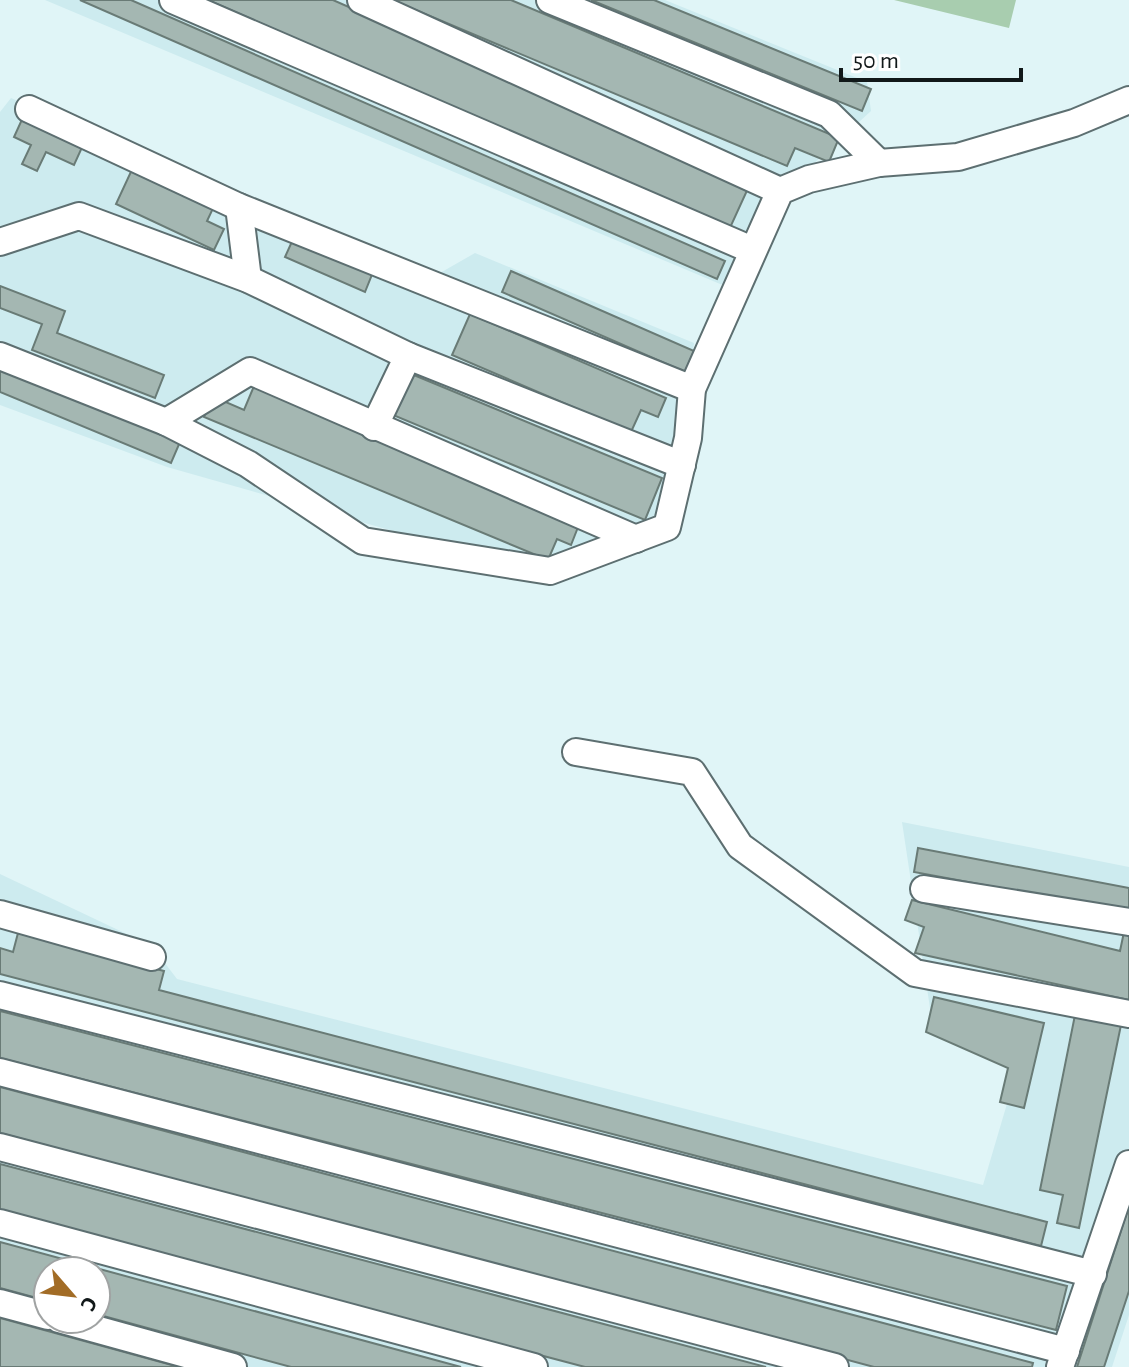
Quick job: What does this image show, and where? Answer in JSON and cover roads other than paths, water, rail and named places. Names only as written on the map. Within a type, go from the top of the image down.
[{"type":"lane","points":[[173,0],[752,250]]},
{"type":"lane","points":[[361,0],[780,191]]},
{"type":"lane","points":[[550,0],[829,114],[879,163]]},
{"type":"lane","points":[[0,356],[166,422],[248,464],[363,541],[550,571],[667,527],[682,465],[692,389],[780,191],[809,179],[879,163],[958,157],[1074,123],[1129,100]]},
{"type":"lane","points":[[29,109],[239,207],[692,389]]},
{"type":"lane","points":[[239,207],[248,279]]},
{"type":"lane","points":[[0,242],[79,216],[248,279],[408,356],[682,465]]},
{"type":"lane","points":[[374,427],[408,356]]},
{"type":"lane","points":[[166,422],[250,371],[636,539]]},
{"type":"lane","points":[[576,752],[692,772],[740,846],[915,973],[1129,1014]]},
{"type":"lane","points":[[924,889],[1129,922]]},
{"type":"lane","points":[[0,914],[152,957]]},
{"type":"lane","points":[[0,995],[1093,1274]]},
{"type":"lane","points":[[0,1072],[1063,1359],[1129,1164]]},
{"type":"lane","points":[[0,1147],[835,1367]]},
{"type":"lane","points":[[0,1223],[534,1367]]},
{"type":"lane","points":[[0,1303],[32,1312]]},
{"type":"lane","points":[[112,1334],[233,1367]]}]
